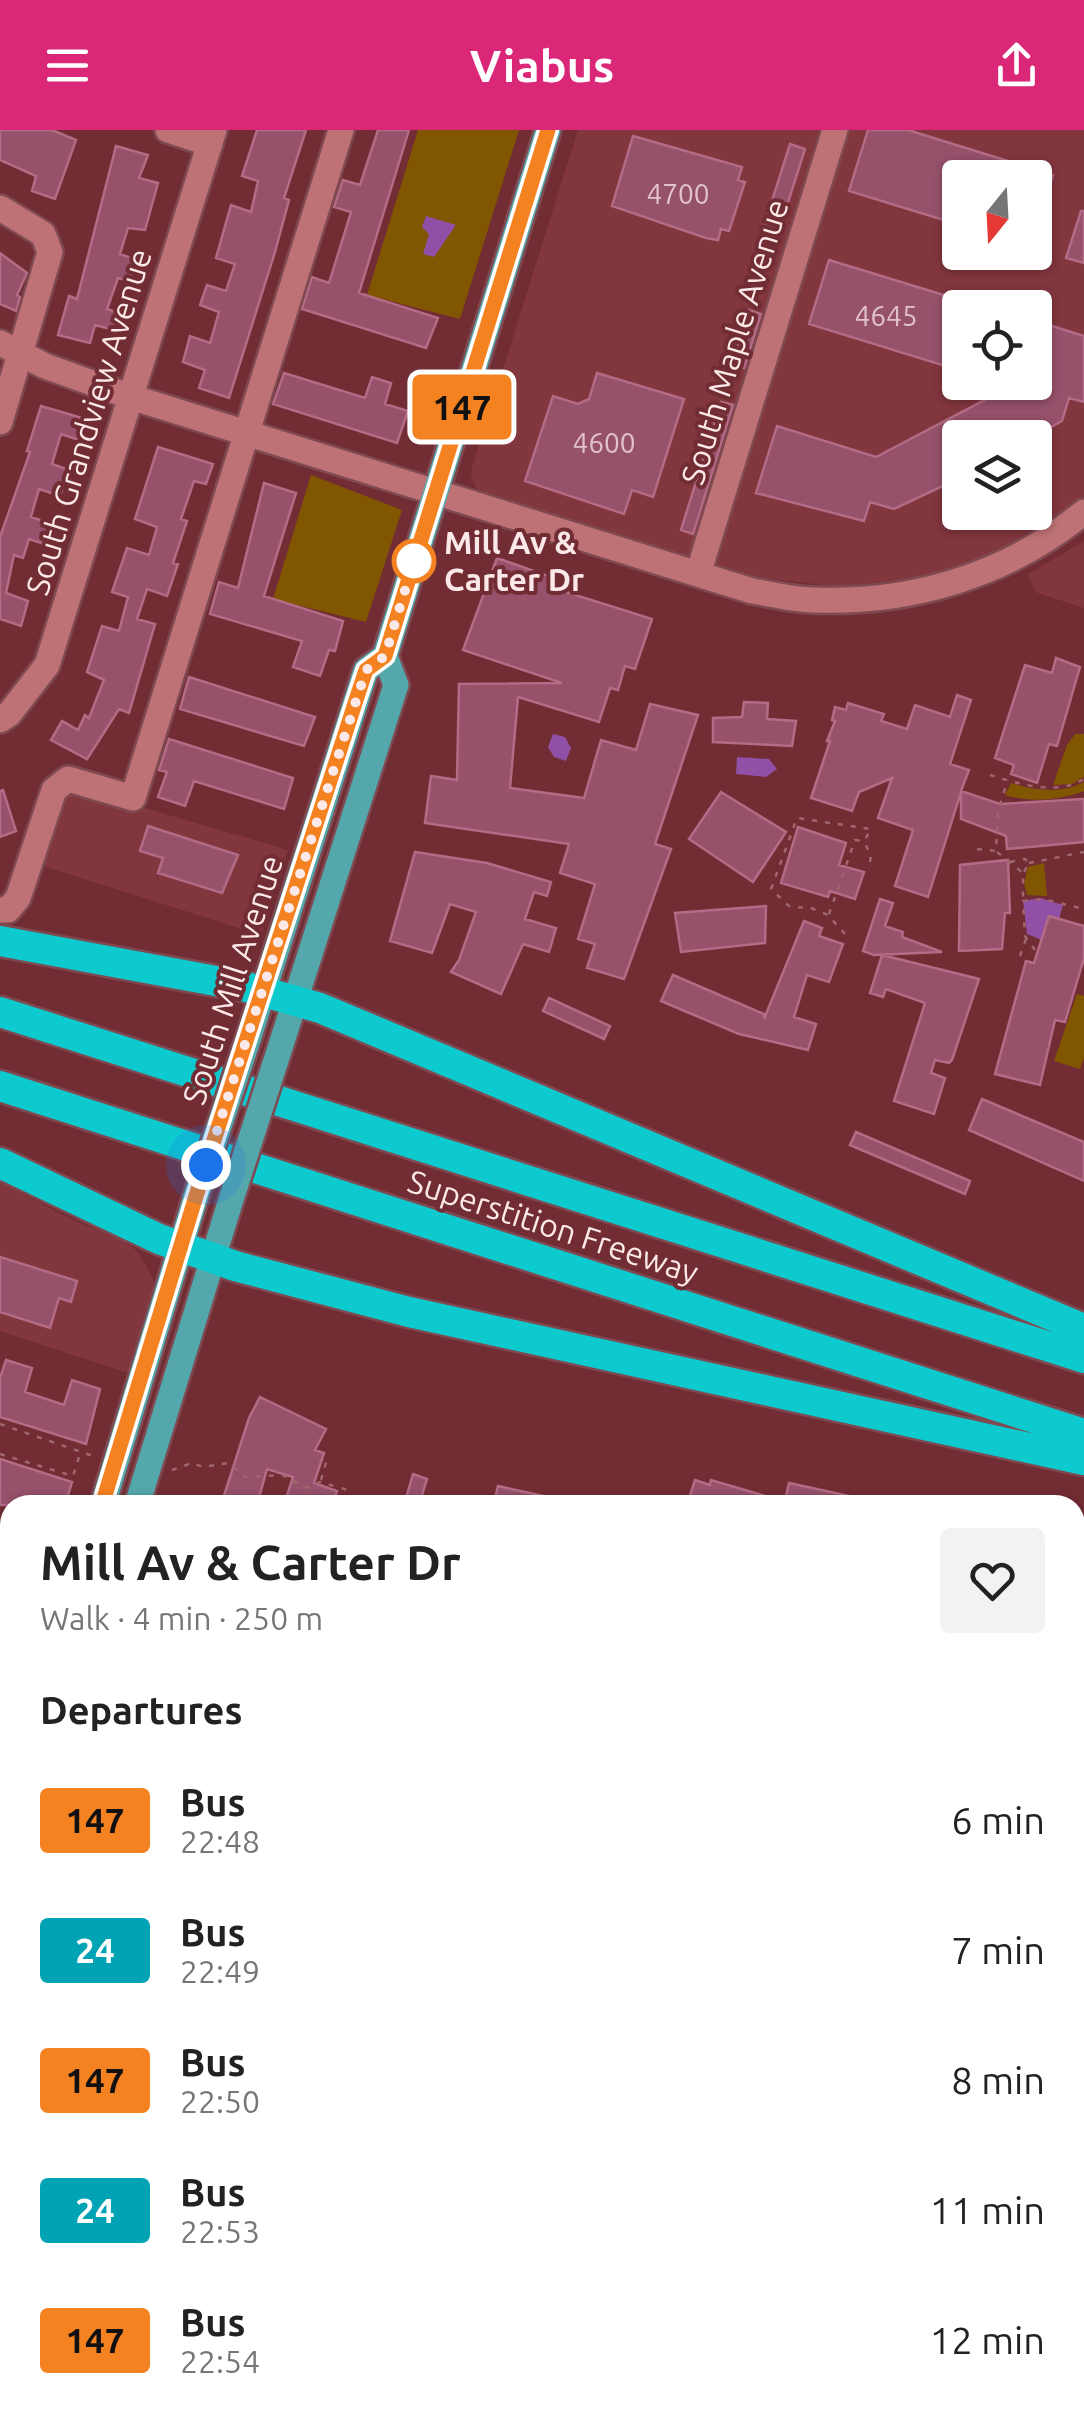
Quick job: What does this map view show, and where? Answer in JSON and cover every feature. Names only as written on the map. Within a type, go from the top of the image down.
[{"type":"highway","points":[[0,941],[295,1000],[538,1097],[1084,1329]]},
{"type":"highway","name":"Superstition Freeway","points":[[0,1012],[1084,1358]]},
{"type":"highway","name":"Superstition Freeway","points":[[0,1086],[1084,1434]]},
{"type":"highway","points":[[0,1162],[180,1247],[409,1312],[1084,1460]]},
{"type":"main road","name":"South Mill Avenue","points":[[105,1495],[196,1196],[366,670],[385,656],[548,130]]},
{"type":"main road","name":"South Mill Avenue","points":[[140,1495],[396,685],[385,656]]},
{"type":"street","points":[[168,130],[212,137]]},
{"type":"street","points":[[0,910],[8,910],[18,898],[54,790],[68,780],[133,798],[341,130]]},
{"type":"street","name":"South Maple Avenue","points":[[698,574],[835,130]]},
{"type":"street","name":"South Grandview Avenue","points":[[0,720],[47,666],[212,137]]},
{"type":"street","points":[[0,208],[43,234],[50,252],[11,348],[0,422]]},
{"type":"street","points":[[11,348],[45,366],[245,434],[752,591],[809,600],[858,600],[947,586],[1006,562],[1059,533],[1084,512]]},
{"type":"path","points":[[990,776],[1032,788],[1074,785],[1084,779]]},
{"type":"path","points":[[996,851],[998,811],[1007,780]]},
{"type":"path","points":[[845,934],[828,915],[811,908],[790,907],[770,889],[796,818],[871,828],[864,841]]},
{"type":"path","points":[[828,915],[854,840],[864,841]]},
{"type":"path","points":[[864,841],[871,856],[869,867]]},
{"type":"path","points":[[977,850],[996,851],[1023,873]]},
{"type":"path","points":[[1020,956],[1026,938],[1023,873],[1030,864],[1084,852]]},
{"type":"path","points":[[1010,862],[1025,859],[1030,864]]},
{"type":"path","points":[[1024,900],[1042,899],[1084,910]]},
{"type":"path","points":[[1026,938],[1035,950]]},
{"type":"path","points":[[0,1424],[98,1457]]},
{"type":"path","points":[[0,1454],[74,1476],[81,1452]]},
{"type":"path","points":[[320,1482],[328,1456]]},
{"type":"path","points":[[172,1470],[192,1462],[202,1467],[229,1463],[246,1477],[282,1475],[307,1488],[320,1482],[348,1490]]},
{"type":"shaded area","points":[[418,130],[519,130],[460,319],[367,295]]},
{"type":"shaded area","points":[[578,130],[1084,130],[1084,496],[1052,521],[1052,420],[942,420],[942,530],[1038,530],[995,555],[922,577],[841,587],[755,577],[478,490],[471,471]]},
{"type":"shaded area","points":[[426,216],[456,225],[434,257],[423,254],[429,234],[422,227]]},
{"type":"shaded area","points":[[311,475],[402,510],[366,622],[273,599]]},
{"type":"shaded area","points":[[1084,541],[1084,608],[1035,592],[1028,574]]},
{"type":"shaded area","points":[[553,734],[565,737],[571,748],[566,761],[554,757],[548,747]]},
{"type":"shaded area","points":[[1075,734],[1084,734],[1084,777],[1072,784],[1053,785],[1067,745]]},
{"type":"shaded area","points":[[737,757],[769,759],[777,769],[766,777],[736,774]]},
{"type":"shaded area","points":[[1084,782],[1084,791],[1055,798],[1034,800],[1005,795],[1011,783],[1048,790]]},
{"type":"shaded area","points":[[73,787],[288,850],[261,935],[40,865],[60,793]]},
{"type":"shaded area","points":[[1044,863],[1047,896],[1027,895],[1024,883],[1028,867]]},
{"type":"shaded area","points":[[1040,898],[1063,905],[1059,919],[1042,940],[1027,934],[1023,901]]},
{"type":"shaded area","points":[[1077,994],[1084,996],[1084,1058],[1080,1069],[1054,1061]]},
{"type":"shaded area","points":[[0,1182],[77,1222],[112,1234],[135,1249],[143,1260],[153,1279],[153,1299],[131,1374],[0,1331]]},
{"type":"building","points":[[0,130],[52,130],[76,140],[55,199],[32,191],[36,176],[0,160]]},
{"type":"building","points":[[257,130],[306,130],[284,198],[289,200],[275,252],[229,398],[199,388],[205,370],[183,362],[190,336],[210,343],[219,312],[200,305],[207,285],[226,291],[235,264],[216,258],[231,205],[251,212],[258,181],[242,176]]},
{"type":"building","points":[[378,130],[409,130],[359,293],[438,318],[426,348],[302,309],[312,277],[329,283],[351,212],[334,207],[343,180],[360,185]]},
{"type":"building","points":[[868,130],[908,130],[1005,160],[942,160],[942,219],[849,191]]},
{"type":"building","points":[[633,136],[742,167],[738,180],[745,182],[729,231],[721,229],[718,240],[706,238],[612,206]]},
{"type":"building","points":[[790,144],[805,149],[779,231],[764,226]]},
{"type":"building","points":[[116,146],[148,155],[139,178],[158,183],[145,230],[128,228],[120,254],[137,260],[129,281],[118,278],[107,309],[119,313],[114,330],[95,325],[90,343],[58,335],[69,296],[77,299]]},
{"type":"building","points":[[1084,211],[1084,263],[1066,258]]},
{"type":"building","points":[[0,253],[27,273],[17,295],[20,297],[16,311],[0,304]]},
{"type":"building","points":[[829,260],[942,295],[942,365],[809,324]]},
{"type":"building","points":[[749,310],[761,314],[744,368],[732,365]]},
{"type":"building","points":[[1052,326],[1084,336],[1084,402],[1069,398],[1062,421],[1052,426],[1052,420],[947,420],[985,400],[1052,400]]},
{"type":"building","points":[[284,373],[365,398],[372,377],[391,383],[385,404],[408,411],[397,443],[273,404]]},
{"type":"building","points":[[597,373],[684,399],[653,497],[632,490],[624,514],[525,481],[553,396],[578,404],[589,399]]},
{"type":"building","points":[[721,402],[733,405],[693,534],[681,530]]},
{"type":"building","points":[[41,406],[86,419],[79,440],[61,434],[52,464],[69,470],[60,496],[39,489],[31,517],[53,524],[47,545],[29,539],[23,558],[14,555],[6,593],[28,601],[21,626],[0,619],[0,537],[30,452],[27,451]]},
{"type":"building","points":[[942,422],[942,486],[894,509],[870,502],[864,521],[756,493],[777,426],[876,457]]},
{"type":"building","points":[[158,447],[213,464],[206,484],[194,481],[181,519],[187,521],[167,596],[147,589],[137,619],[155,624],[129,713],[119,709],[87,759],[51,740],[62,721],[78,730],[85,715],[89,718],[104,680],[87,672],[102,626],[119,631],[128,597],[112,592],[127,548],[149,555],[157,527],[135,519]]},
{"type":"building","points":[[264,483],[296,493],[264,596],[343,621],[335,651],[329,650],[320,676],[293,667],[302,641],[210,614],[219,582],[238,588]]},
{"type":"building","points":[[497,558],[554,578],[550,587],[652,619],[635,669],[625,666],[618,690],[610,688],[599,722],[518,697],[510,788],[584,798],[601,740],[636,750],[650,704],[698,715],[655,844],[671,849],[624,979],[587,968],[595,944],[578,939],[595,884],[560,873],[569,844],[425,823],[431,776],[457,780],[459,684],[562,683],[463,650]]},
{"type":"building","points":[[1056,658],[1080,667],[1057,746],[1049,744],[1037,783],[1011,774],[1014,765],[995,758],[1025,665],[1052,673]]},
{"type":"building","points":[[189,677],[315,717],[304,746],[180,709]]},
{"type":"building","points":[[957,695],[971,700],[950,764],[969,770],[961,791],[1000,804],[1084,799],[1084,842],[1007,849],[1006,836],[961,819],[961,792],[928,897],[895,886],[913,830],[878,818],[892,778],[859,792],[852,811],[811,798],[830,741],[835,707],[846,710],[848,703],[884,714],[881,721],[907,729],[915,705],[950,717]]},
{"type":"building","points":[[744,702],[768,703],[767,719],[796,721],[792,746],[713,742],[713,718],[742,717]]},
{"type":"building","points":[[169,739],[293,778],[284,809],[194,781],[185,806],[158,797],[167,772],[159,770]]},
{"type":"building","points":[[3,790],[16,831],[0,837],[0,791]]},
{"type":"building","points":[[721,792],[786,832],[753,882],[689,839]]},
{"type":"building","points":[[148,826],[238,855],[222,893],[158,873],[163,858],[140,851]]},
{"type":"building","points":[[798,827],[846,843],[839,865],[864,872],[855,899],[830,891],[828,897],[781,883]]},
{"type":"building","points":[[415,852],[487,863],[551,882],[547,896],[534,892],[525,919],[556,928],[549,952],[523,944],[501,994],[451,972],[476,912],[450,904],[432,953],[390,941]]},
{"type":"building","points":[[1008,860],[1010,913],[1005,913],[1002,949],[959,951],[960,865]]},
{"type":"building","points":[[880,899],[893,903],[885,926],[942,952],[874,955],[863,951]]},
{"type":"building","points":[[766,906],[765,943],[681,952],[675,913]]},
{"type":"building","points":[[1049,916],[1084,926],[1084,958],[1065,1022],[1055,1020],[1040,1085],[995,1074],[1026,961],[1034,963]]},
{"type":"building","points":[[804,921],[822,928],[819,936],[843,944],[829,982],[807,975],[794,1017],[816,1024],[808,1050],[739,1034],[661,1001],[673,975],[764,1014],[764,1019]]},
{"type":"building","points":[[882,955],[979,979],[952,1060],[935,1060],[931,1073],[945,1078],[934,1114],[894,1101],[925,1003],[886,989],[883,997],[870,993]]},
{"type":"building","points":[[549,998],[610,1026],[604,1039],[543,1011]]},
{"type":"building","points":[[982,1099],[1084,1142],[1084,1181],[969,1130]]},
{"type":"building","points":[[856,1132],[970,1181],[965,1194],[850,1145]]},
{"type":"building","points":[[0,1257],[77,1281],[71,1302],[59,1298],[50,1328],[0,1312]]},
{"type":"building","points":[[6,1360],[32,1368],[25,1392],[64,1405],[72,1380],[100,1389],[86,1444],[0,1417],[0,1378]]},
{"type":"building","points":[[260,1397],[326,1429],[315,1450],[324,1453],[314,1483],[337,1491],[336,1495],[287,1495],[293,1477],[267,1469],[260,1495],[224,1495],[249,1418]]},
{"type":"building","points":[[0,1459],[72,1482],[68,1495],[0,1495]]},
{"type":"building","points":[[413,1474],[427,1479],[422,1495],[407,1495]]},
{"type":"building","points":[[695,1480],[710,1485],[711,1480],[762,1495],[690,1495]]},
{"type":"building","points":[[789,1483],[844,1495],[786,1495]]},
{"type":"building","points":[[498,1486],[540,1495],[496,1495]]},
{"type":"bus line","name":"147","points":[[105,1495],[196,1196],[366,670],[385,656],[548,130]]},
{"type":"place","name":"Mill Av & Carter Dr","points":[[414,561]]},
{"type":"route","points":[[206,1165],[366,670],[385,656],[414,561]]}]
